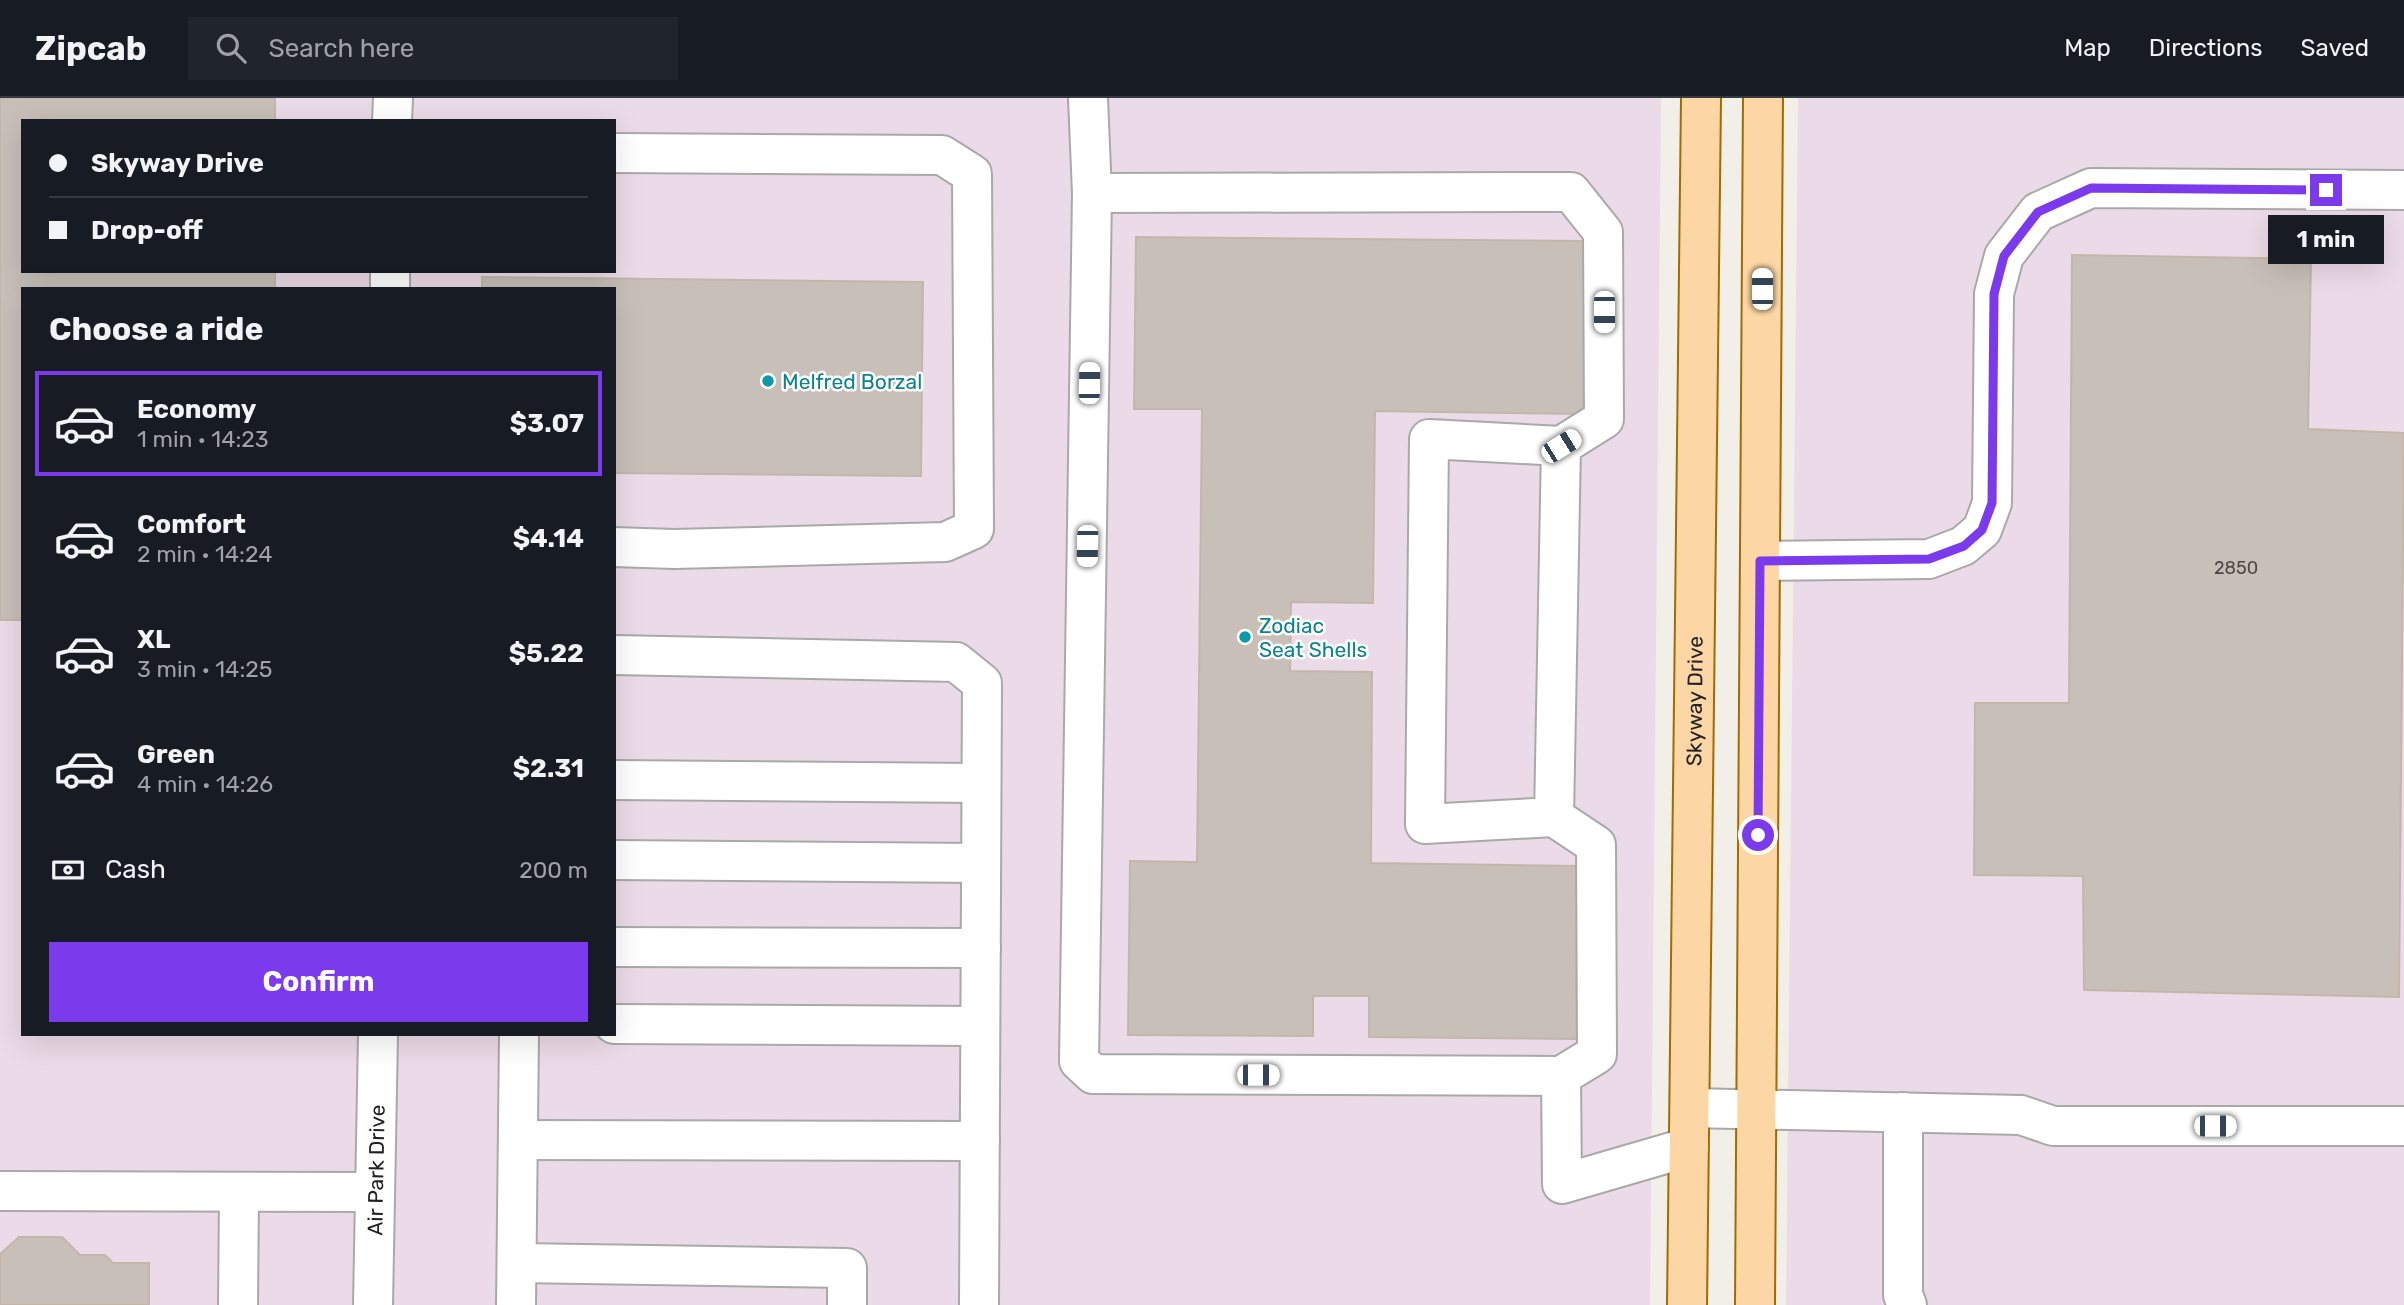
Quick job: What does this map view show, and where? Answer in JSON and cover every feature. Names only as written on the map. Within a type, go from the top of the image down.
[{"type":"main road","name":"Skyway Drive","points":[[1687,1305],[1701,98]]},
{"type":"main road","points":[[1755,1305],[1763,98]]},
{"type":"street","points":[[392,119],[393,98]]},
{"type":"street","points":[[1088,98],[1092,193],[1079,1061],[1093,1074],[1561,1076],[1597,1054],[1596,845],[1554,817],[1425,824],[1429,439],[1561,446],[1604,419],[1603,232],[1571,192],[1092,193]]},
{"type":"street","points":[[616,153],[942,155],[972,174],[974,529],[944,542],[674,549],[616,547]]},
{"type":"street","points":[[1760,561],[1929,559],[1964,546],[1982,530],[1992,503],[1994,294],[2004,256],[2038,212],[2091,188],[2404,190]]},
{"type":"street","points":[[1554,817],[1561,446]]},
{"type":"street","points":[[616,655],[957,662],[982,683],[979,1305]]},
{"type":"street","points":[[616,780],[981,782]]},
{"type":"street","points":[[616,860],[981,863]]},
{"type":"street","points":[[616,947],[981,948]]},
{"type":"street","points":[[616,1024],[980,1026]]},
{"type":"street","name":"Air Park Drive","points":[[373,1305],[378,1036]]},
{"type":"street","points":[[516,1305],[519,1036]]},
{"type":"street","points":[[1561,1076],[1562,1184],[1689,1147]]},
{"type":"street","points":[[1690,1108],[2021,1115],[2053,1126],[2404,1126]]},
{"type":"street","points":[[1903,1112],[1903,1296],[1907,1305]]},
{"type":"street","points":[[518,1140],[980,1141]]},
{"type":"street","points":[[0,1191],[239,1194],[375,1192]]},
{"type":"street","points":[[238,1305],[239,1194]]},
{"type":"street","points":[[517,1263],[847,1268],[847,1305]]},
{"type":"shaded area","points":[[0,98],[1661,98],[1650,1305],[0,1305]]},
{"type":"shaded area","points":[[1798,98],[2404,98],[2404,1305],[1786,1305]]},
{"type":"building","points":[[0,98],[275,98],[275,119],[21,119],[21,273],[275,273],[275,287],[21,287],[21,620],[0,620]]},
{"type":"building","name":"Zodiac Seat Shells","points":[[1136,237],[1585,241],[1583,414],[1375,411],[1373,603],[1291,602],[1290,671],[1372,672],[1371,863],[1579,866],[1577,1039],[1369,1037],[1369,996],[1313,996],[1313,1036],[1128,1035],[1130,861],[1197,862],[1202,409],[1134,409]]},
{"type":"building","points":[[2072,255],[2311,259],[2308,429],[2404,433],[2399,997],[2084,990],[2083,876],[1974,875],[1975,703],[2069,703]]},
{"type":"building","name":"Melfred Borzal","points":[[482,277],[923,282],[921,476],[616,473],[616,287],[482,287]]},
{"type":"building","points":[[19,1237],[62,1237],[80,1255],[105,1255],[113,1263],[149,1263],[149,1305],[0,1305],[0,1254]]},
{"type":"place","name":"Melfred Borzal","points":[[768,381]]},
{"type":"place","name":"Zodiac Seat Shells","points":[[1245,637]]},
{"type":"route","points":[[1758,835],[1760,561],[1929,559],[1964,546],[1982,530],[1992,503],[1994,294],[2004,256],[2038,212],[2091,188],[2326,190]]}]
